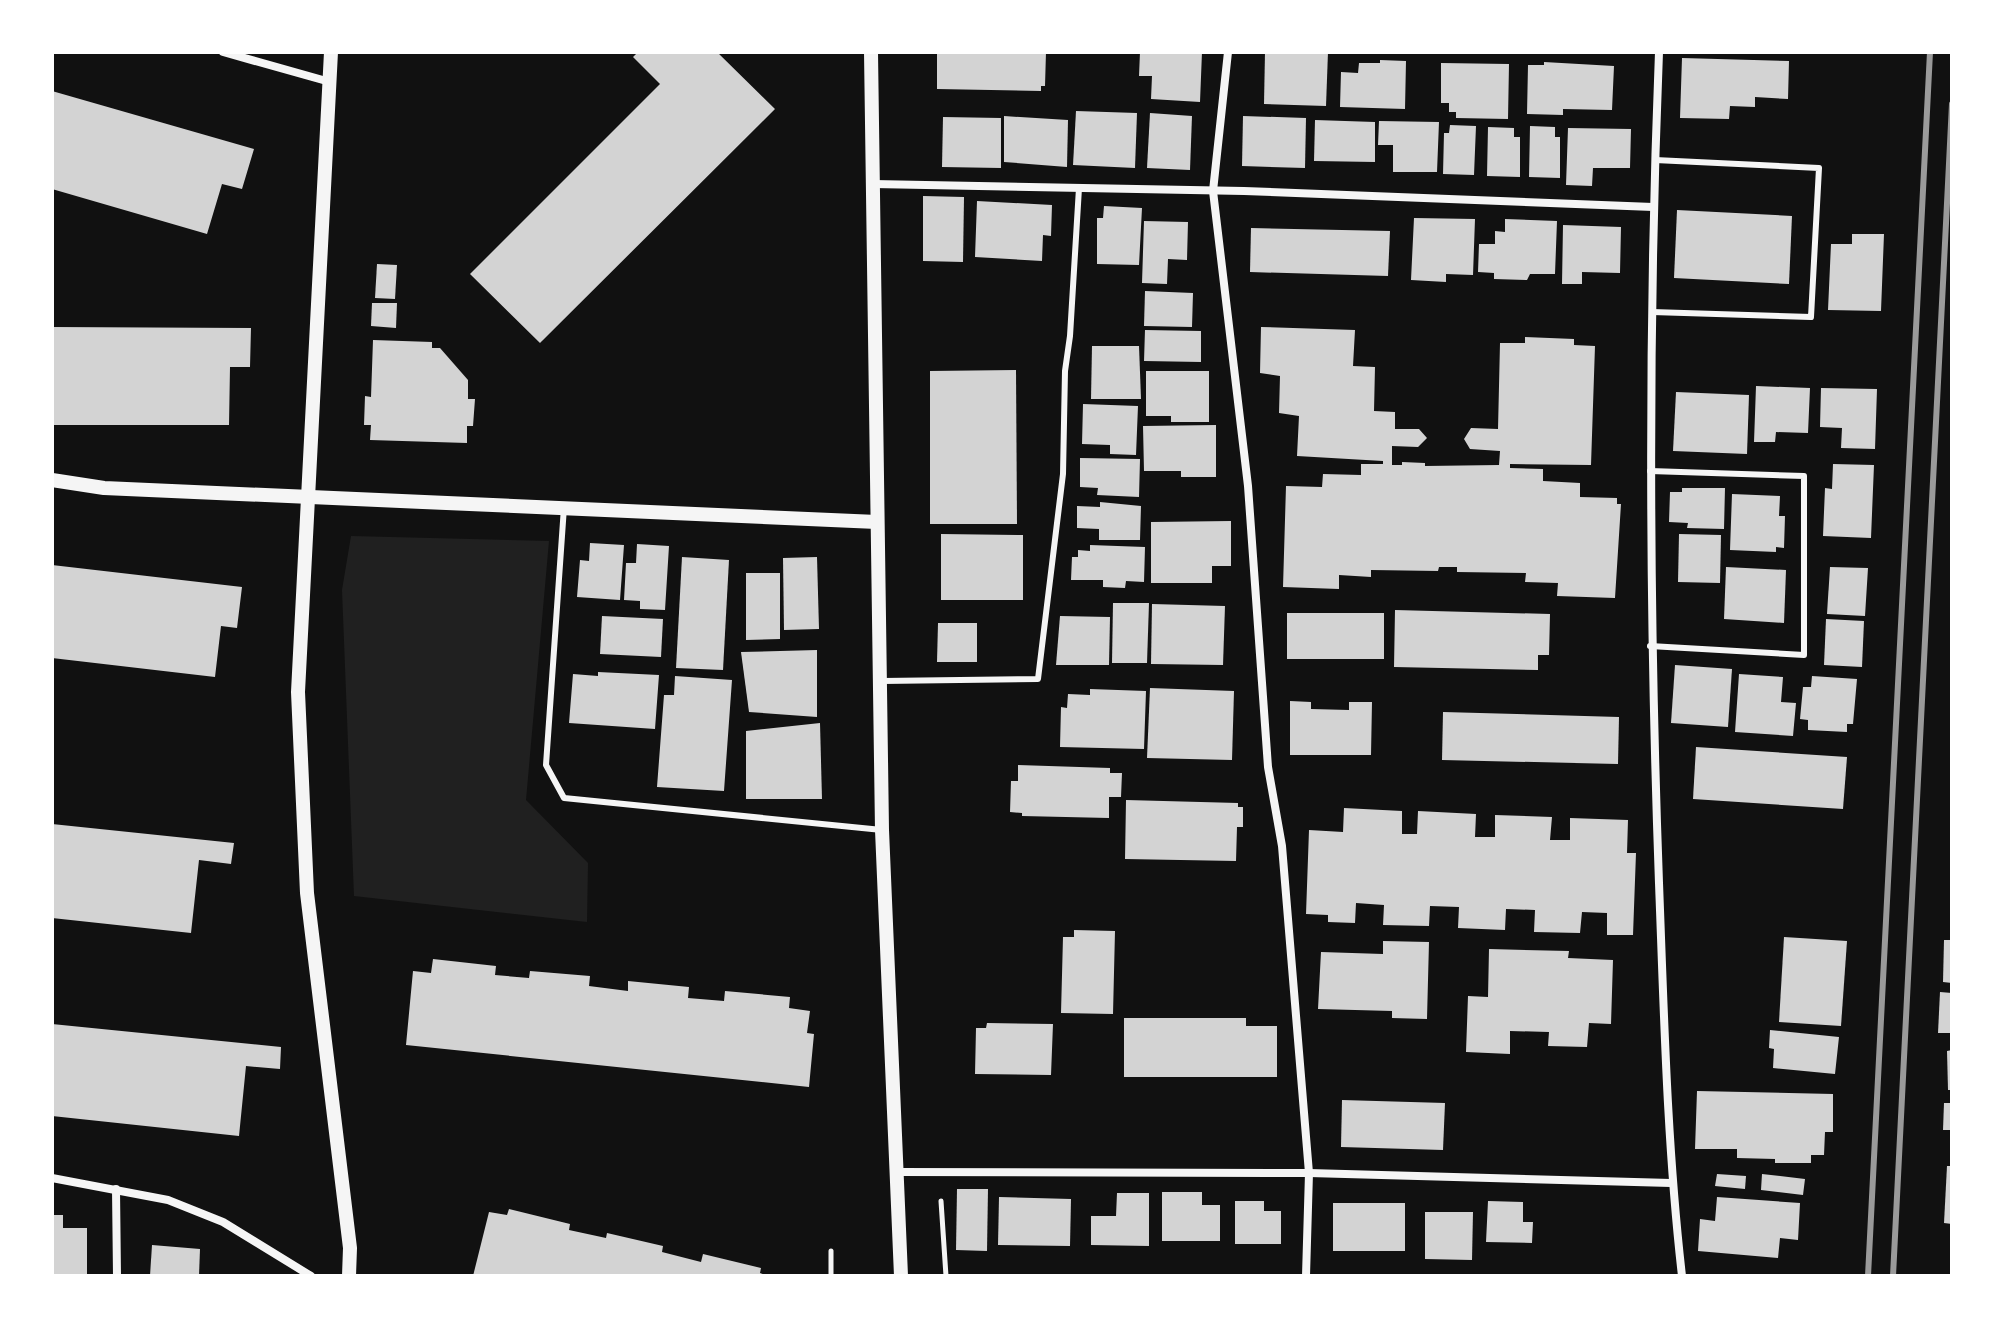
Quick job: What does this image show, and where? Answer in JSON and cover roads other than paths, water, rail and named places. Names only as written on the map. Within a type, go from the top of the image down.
[{"type":"street","points":[[223,52],[330,82]]},
{"type":"street","points":[[331,52],[298,692],[307,893],[350,1248],[349,1276]]},
{"type":"street","points":[[871,52],[882,830],[901,1276]]},
{"type":"street","points":[[1228,52],[1213,191],[1248,486],[1268,767],[1282,846],[1309,1173],[1306,1276]]},
{"type":"street","points":[[1659,52],[1653,207],[1650,646],[1671,1183],[1682,1276]]},
{"type":"street","points":[[873,184],[1213,191],[1653,207]]},
{"type":"street","points":[[52,480],[104,488],[306,494],[877,522]]},
{"type":"street","points":[[897,1172],[930,1169],[1309,1173],[1671,1183]]},
{"type":"street","points":[[52,1178],[168,1200],[223,1222],[311,1276]]},
{"type":"street","points":[[116,1189],[117,1276]]},
{"type":"lane","points":[[1652,312],[1811,317],[1819,168],[1655,160]]},
{"type":"lane","points":[[879,682],[1038,679],[1063,474],[1065,371],[1079,188]]},
{"type":"lane","points":[[1650,471],[1804,476],[1804,655],[1650,646]]},
{"type":"lane","points":[[564,507],[546,765],[564,798],[882,830]]},
{"type":"railway","points":[[1868,1276],[1930,52]]},
{"type":"railway","points":[[1893,1276],[1952,104]]}]
